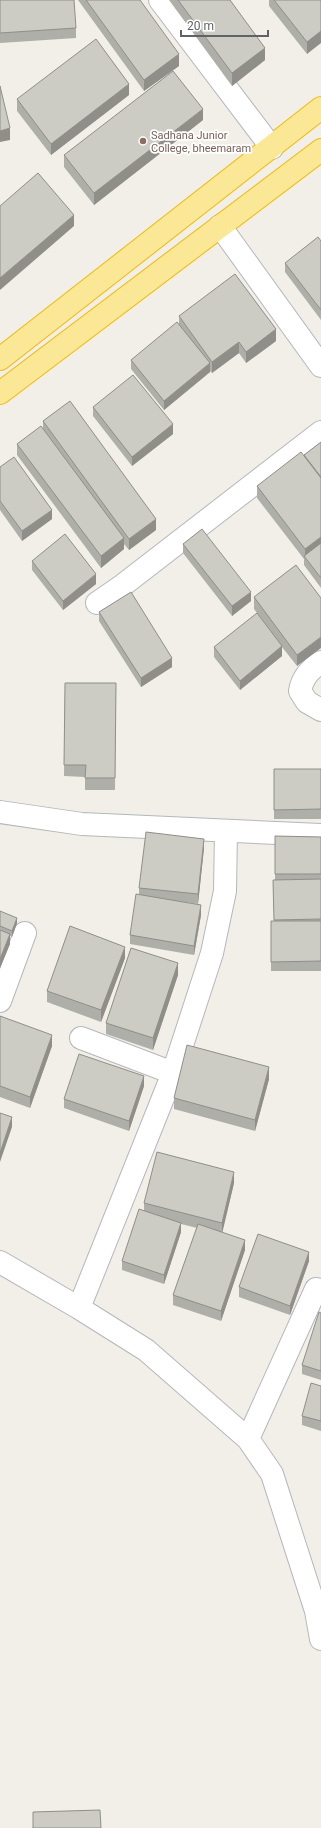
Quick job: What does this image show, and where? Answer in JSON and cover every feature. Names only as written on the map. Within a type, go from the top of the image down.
[{"type":"highway","points":[[0,360],[272,148],[321,108]]},
{"type":"highway","points":[[0,394],[321,150]]},
{"type":"street","points":[[160,0],[272,148]]},
{"type":"street","points":[[220,226],[321,366]]},
{"type":"street","points":[[97,603],[123,585],[321,432]]},
{"type":"street","points":[[321,662],[313,668],[302,681],[300,690],[307,702],[321,710]]},
{"type":"street","points":[[0,812],[82,824],[321,835]]},
{"type":"street","points":[[80,1308],[173,1073],[212,954],[225,891],[226,831]]},
{"type":"street","points":[[0,1001],[26,933]]},
{"type":"street","points":[[81,1038],[173,1073]]},
{"type":"street","points":[[0,1262],[80,1308],[146,1350],[248,1439],[272,1474],[319,1610],[321,1639]]},
{"type":"street","points":[[248,1439],[319,1284]]},
{"type":"building","points":[[0,0],[74,0],[76,28],[0,33]]},
{"type":"building","points":[[86,0],[140,0],[179,54],[144,80]]},
{"type":"building","points":[[178,0],[230,0],[265,48],[232,73]]},
{"type":"building","points":[[274,0],[321,0],[321,31],[307,42]]},
{"type":"building","points":[[96,39],[129,84],[51,144],[17,99]]},
{"type":"building","points":[[173,71],[203,109],[94,193],[64,155]]},
{"type":"building","points":[[0,86],[10,128],[0,131]]},
{"type":"building","points":[[38,173],[74,215],[0,278],[0,206]]},
{"type":"building","points":[[318,237],[321,241],[321,310],[285,263]]},
{"type":"building","points":[[235,274],[276,329],[246,352],[239,342],[212,362],[179,316]]},
{"type":"building","points":[[177,322],[210,363],[164,401],[131,360]]},
{"type":"building","points":[[133,375],[173,424],[132,457],[93,407]]},
{"type":"building","points":[[70,401],[156,519],[129,539],[43,421]]},
{"type":"building","points":[[41,426],[124,538],[101,556],[17,444]]},
{"type":"building","points":[[321,442],[321,477],[304,455]]},
{"type":"building","points":[[301,452],[321,478],[321,537],[305,549],[257,486]]},
{"type":"building","points":[[14,457],[52,510],[22,531],[0,501],[0,467]]},
{"type":"building","points":[[202,529],[251,592],[232,606],[183,544]]},
{"type":"building","points":[[65,534],[96,574],[63,601],[32,561]]},
{"type":"building","points":[[321,543],[321,578],[304,556]]},
{"type":"building","points":[[296,565],[321,598],[321,637],[297,655],[254,597]]},
{"type":"building","points":[[131,592],[172,658],[141,678],[99,612]]},
{"type":"building","points":[[257,613],[282,646],[240,681],[214,647]]},
{"type":"building","points":[[65,683],[116,683],[115,778],[85,778],[86,765],[64,765]]},
{"type":"building","points":[[274,769],[321,769],[321,809],[274,810]]},
{"type":"building","points":[[146,832],[204,839],[198,894],[139,888]]},
{"type":"building","points":[[275,836],[321,837],[321,874],[275,874]]},
{"type":"building","points":[[321,879],[321,919],[274,920],[273,880]]},
{"type":"building","points":[[136,894],[201,905],[194,946],[130,935]]},
{"type":"building","points":[[0,911],[17,918],[12,931],[0,926]]},
{"type":"building","points":[[271,921],[321,921],[321,961],[271,962]]},
{"type":"building","points":[[70,926],[125,947],[101,1010],[47,991]]},
{"type":"building","points":[[0,930],[10,934],[0,959]]},
{"type":"building","points":[[131,948],[178,963],[153,1038],[106,1023]]},
{"type":"building","points":[[0,1016],[52,1035],[30,1097],[0,1086]]},
{"type":"building","points":[[187,1045],[269,1067],[255,1120],[174,1098]]},
{"type":"building","points":[[79,1054],[144,1076],[129,1121],[64,1099]]},
{"type":"building","points":[[0,1113],[12,1117],[0,1153]]},
{"type":"building","points":[[157,1152],[234,1172],[222,1223],[144,1203]]},
{"type":"building","points":[[139,1209],[181,1223],[164,1275],[122,1261]]},
{"type":"building","points":[[198,1224],[245,1240],[221,1311],[173,1295]]},
{"type":"building","points":[[258,1234],[309,1252],[290,1306],[239,1287]]},
{"type":"building","points":[[319,1312],[321,1313],[321,1371],[302,1365]]},
{"type":"building","points":[[311,1383],[321,1386],[321,1421],[302,1416]]},
{"type":"building","points":[[100,1810],[101,1828],[33,1828],[33,1812]]},
{"type":"place","name":"Sadhana Junior College, bheemaram","points":[[143,141]]}]
